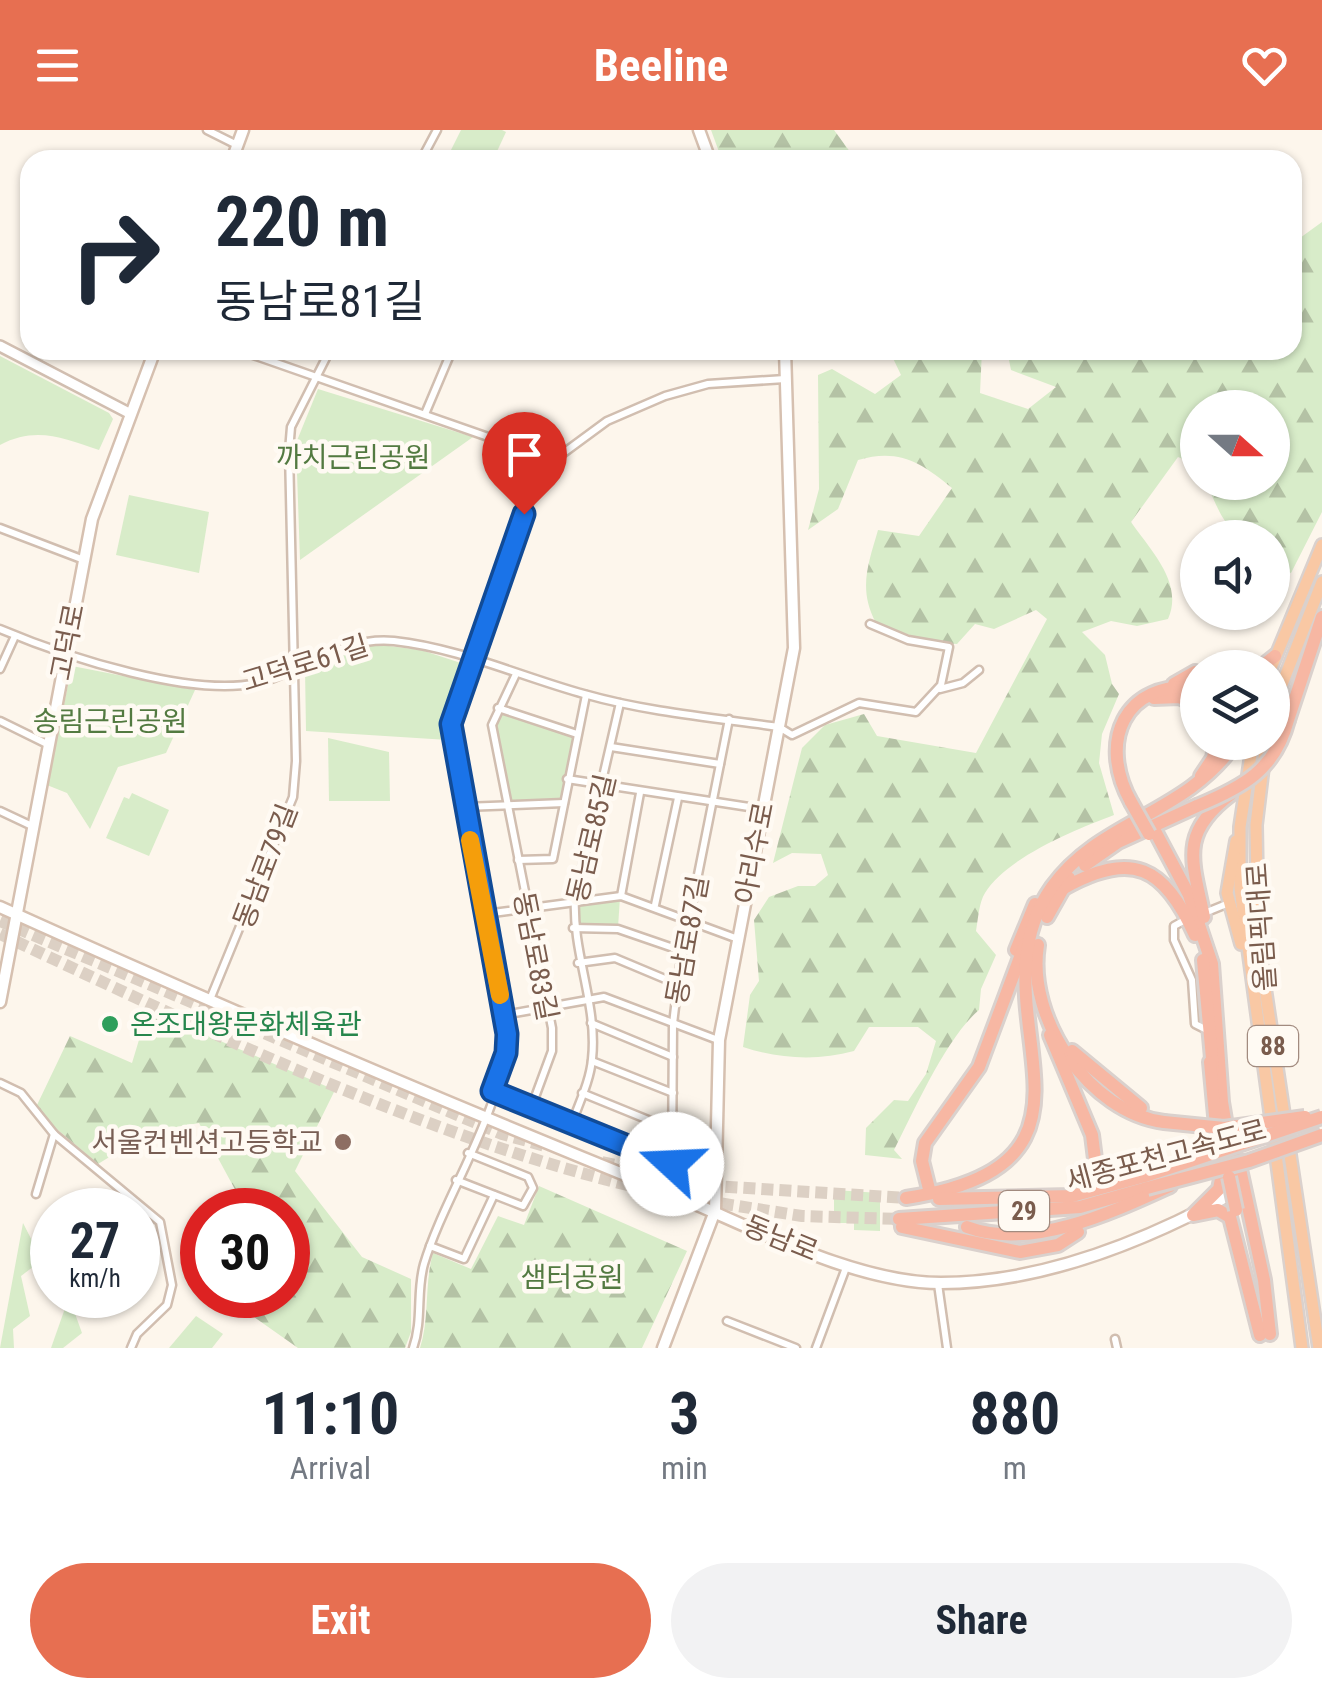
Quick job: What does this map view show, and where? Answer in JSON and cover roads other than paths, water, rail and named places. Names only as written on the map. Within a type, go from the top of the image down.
[{"type":"highway","points":[[1278,650],[1322,546]]},
{"type":"highway","points":[[1290,664],[1322,582]]},
{"type":"highway","points":[[928,1188],[922,1161],[925,1142],[986,1052],[1038,914],[1058,887],[1118,842],[1201,810],[1238,789],[1268,765],[1288,720],[1322,617]]},
{"type":"highway","points":[[1180,685],[1146,694],[1133,705],[1119,733],[1116,771],[1189,895],[1212,964]]},
{"type":"highway","points":[[1134,801],[1120,758],[1129,723],[1155,698],[1180,697]]},
{"type":"highway","points":[[1181,797],[1205,772],[1209,760]]},
{"type":"highway","points":[[986,1052],[989,1027],[1027,920],[1103,839],[1181,797],[1205,780],[1221,760]]},
{"type":"highway","name":"올림픽대로","points":[[1249,760],[1240,827],[1246,957],[1302,1348]]},
{"type":"highway","name":"올림픽대로","points":[[1264,760],[1256,824],[1258,942],[1319,1348]]},
{"type":"highway","points":[[1193,1215],[1219,1188],[1221,1179],[1212,964],[1192,858],[1201,810]]},
{"type":"highway","points":[[1240,827],[1230,861],[1228,904],[1246,957]]},
{"type":"highway","points":[[1152,832],[1179,886],[1206,972],[1232,1176],[1267,1341]]},
{"type":"highway","points":[[1098,1184],[1092,1135],[1051,1038],[1041,999],[1037,953],[1058,887],[1109,868],[1130,866],[1148,871],[1176,896],[1195,934]]},
{"type":"highway","name":"세종포천고속도로","points":[[1038,914],[1027,995],[1036,1098],[1028,1130],[1010,1159],[988,1176],[958,1189],[906,1198],[1072,1196],[1146,1187],[1322,1116]]},
{"type":"highway","points":[[1041,999],[1078,1070],[1120,1106],[1144,1120],[1224,1128],[1322,1116]]},
{"type":"highway","points":[[1213,1039],[1245,1187],[1267,1341]]},
{"type":"highway","name":"세종포천고속도로","points":[[1078,1232],[1058,1245],[1020,1252],[901,1223],[1080,1207],[1322,1136]]},
{"type":"highway","points":[[967,1227],[994,1235],[1046,1229],[1146,1187]]},
{"type":"highway","points":[[1193,1215],[1218,1210],[1230,1217],[1267,1341]]},
{"type":"highway","points":[[1310,1275],[1322,1316]]},
{"type":"main road","points":[[236,150],[244,130]]},
{"type":"main road","name":"고덕로","points":[[0,1002],[92,519],[151,360]]},
{"type":"main road","name":"아리수로","points":[[663,1348],[715,1212],[719,1040],[794,648],[785,360]]},
{"type":"main road","name":"동남로","points":[[0,907],[484,1118],[848,1264],[938,1283],[1092,1256],[1193,1215],[1245,1187]]},
{"type":"street","points":[[207,130],[238,145]]},
{"type":"street","points":[[27,360],[129,413]]},
{"type":"street","points":[[266,360],[554,460]]},
{"type":"street","name":"동남로79길","points":[[211,998],[292,802],[296,761],[289,451],[292,427],[325,360]]},
{"type":"street","points":[[426,414],[448,360]]},
{"type":"street","points":[[413,1348],[420,1327],[421,1274],[506,1053],[504,1015],[451,724],[470,660],[532,496],[554,460],[606,421],[665,396],[733,380],[786,379]]},
{"type":"street","points":[[0,528],[84,560]]},
{"type":"street","points":[[870,624],[908,640],[948,647],[938,689],[954,687],[979,670]]},
{"type":"street","name":"고덕로61길","points":[[0,630],[64,656],[214,686],[262,682],[364,640],[424,646],[586,695],[779,727],[792,735],[859,703],[916,712],[938,689]]},
{"type":"street","points":[[0,670],[15,636]]},
{"type":"street","name":"동남로83길","points":[[516,674],[492,725],[548,1007],[552,1051],[531,1108]]},
{"type":"street","name":"동남로83길","points":[[518,860],[553,859],[586,695]]},
{"type":"street","name":"동남로85길","points":[[571,1126],[592,1061],[590,1023],[573,928],[574,898],[620,703]]},
{"type":"street","points":[[498,708],[577,734]]},
{"type":"street","name":"동남로87길","points":[[672,1164],[677,984],[729,720]]},
{"type":"street","points":[[0,721],[47,744]]},
{"type":"street","name":"동남로85길","points":[[611,747],[720,764]]},
{"type":"street","points":[[567,779],[762,809]]},
{"type":"street","points":[[620,896],[640,793]]},
{"type":"street","points":[[655,906],[678,798]]},
{"type":"street","points":[[464,808],[564,803]]},
{"type":"street","points":[[0,811],[32,826]]},
{"type":"street","points":[[485,914],[574,898],[620,896],[738,939]]},
{"type":"street","points":[[1213,1039],[1195,1024],[1189,969],[1173,933],[1182,922],[1228,904]]},
{"type":"street","name":"동남로85길","points":[[573,928],[618,930],[682,952]]},
{"type":"street","points":[[578,963],[615,958],[677,984]]},
{"type":"street","points":[[504,1015],[586,998],[617,1000],[719,1040]]},
{"type":"street","points":[[590,1023],[673,1058]]},
{"type":"street","points":[[592,1061],[673,1093]]},
{"type":"street","points":[[0,1083],[21,1093],[54,1134],[160,1222],[172,1285],[168,1305],[138,1334],[132,1348]]},
{"type":"street","points":[[492,1091],[672,1164],[717,1170]]},
{"type":"street","points":[[582,1094],[673,1130]]},
{"type":"street","points":[[38,1188],[54,1134]]},
{"type":"street","points":[[456,1180],[523,1206],[534,1182],[468,1152]]},
{"type":"street","points":[[430,1246],[464,1259],[494,1195]]},
{"type":"street","points":[[816,1348],[848,1264]]},
{"type":"street","points":[[938,1283],[947,1348]]},
{"type":"street","points":[[726,1320],[796,1348]]},
{"type":"tunnel","points":[[0,921],[502,1134],[549,1147]]},
{"type":"tunnel","points":[[0,934],[327,1083],[497,1147],[667,1194]]},
{"type":"tunnel","points":[[602,1162],[714,1186],[906,1198]]},
{"type":"tunnel","points":[[686,1198],[802,1216],[899,1219]]},
{"type":"place","name":"온조대왕문화체육관","points":[[110,1024]]},
{"type":"place","name":"서울컨벤션고등학교","points":[[343,1142]]},
{"type":"park label","name":"까치근린공원","points":[[353,457]]},
{"type":"park label","name":"송림근린공원","points":[[110,721]]},
{"type":"park label","name":"샘터공원","points":[[572,1277]]}]
